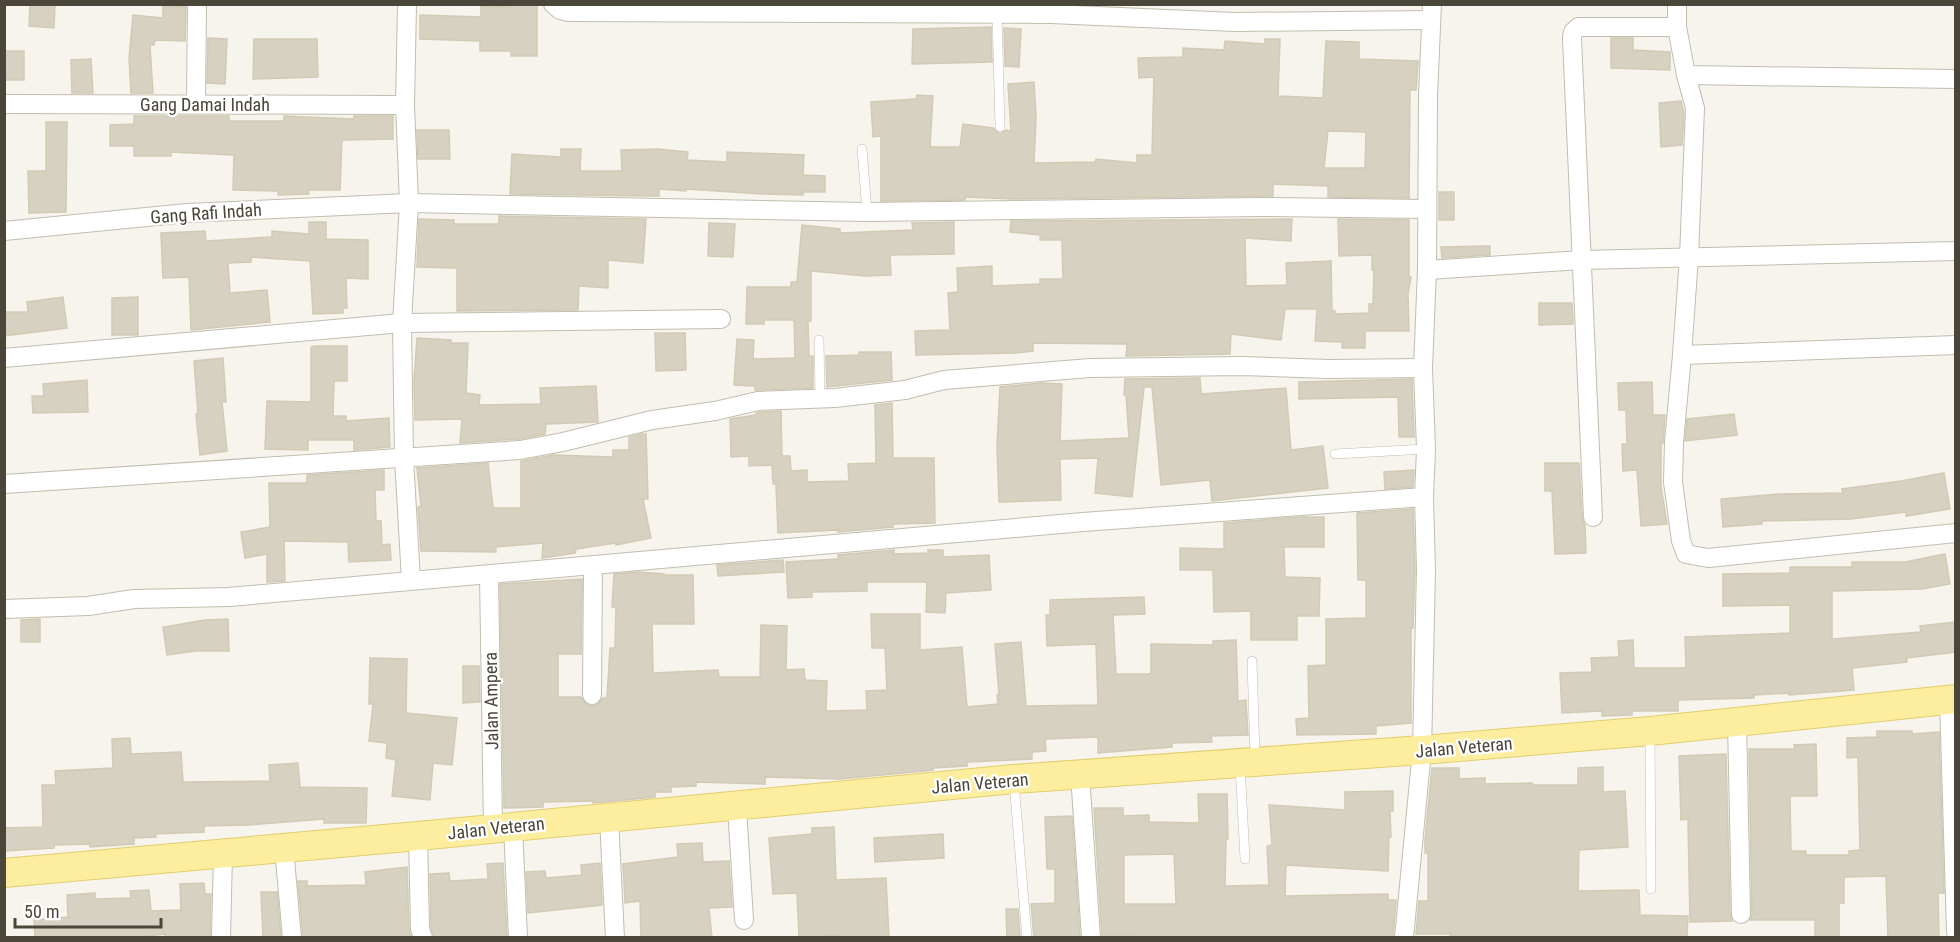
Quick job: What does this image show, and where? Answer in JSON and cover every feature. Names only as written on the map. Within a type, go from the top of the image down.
[{"type":"main road","name":"Jalan Veteran","points":[[4,873],[1080,774],[1422,750],[1952,700]]},
{"type":"street","points":[[196,103],[197,4]]},
{"type":"street","points":[[407,4],[405,105],[409,202],[402,323],[404,458],[411,580]]},
{"type":"street","points":[[553,4],[560,10],[568,12],[997,14],[1051,9],[1108,10],[1235,22],[1431,12],[1423,368],[1426,570],[1422,750],[1404,938]]},
{"type":"street","points":[[1677,4],[1677,27],[1695,108],[1689,258],[1674,442],[1673,482],[1681,541],[1686,554],[1708,558],[1956,533]]},
{"type":"street","points":[[1593,517],[1573,32],[1578,27],[1677,27]]},
{"type":"street","points":[[1686,75],[1956,79]]},
{"type":"street","name":"Gang Damai Indah","points":[[4,104],[405,105]]},
{"type":"street","name":"Gang Rafi Indah","points":[[4,231],[187,213],[409,202],[867,212],[1262,207],[1427,209]]},
{"type":"street","points":[[1427,270],[1582,260],[1956,251]]},
{"type":"street","points":[[4,358],[402,323],[721,319]]},
{"type":"street","points":[[1682,355],[1956,345]]},
{"type":"street","points":[[4,484],[520,450],[652,420],[715,411],[758,401],[820,399],[905,390],[944,380],[1090,368],[1242,366],[1328,369],[1423,368]]},
{"type":"street","points":[[4,609],[65,605],[88,606],[134,599],[229,597],[1083,522],[1424,496]]},
{"type":"street","points":[[592,695],[593,566]]},
{"type":"street","name":"Jalan Ampera","points":[[489,575],[503,827],[518,938]]},
{"type":"street","points":[[1952,700],[1956,932]]},
{"type":"street","points":[[1737,721],[1741,914]]},
{"type":"street","points":[[1080,774],[1090,938]]},
{"type":"street","points":[[737,807],[744,920]]},
{"type":"street","points":[[609,818],[615,938]]},
{"type":"street","points":[[418,836],[420,929],[423,938]]},
{"type":"street","points":[[284,848],[292,938]]},
{"type":"street","points":[[221,938],[223,854]]},
{"type":"lane","points":[[997,14],[1000,127]]},
{"type":"lane","points":[[862,149],[867,212]]},
{"type":"lane","points":[[819,340],[820,399]]},
{"type":"lane","points":[[1335,454],[1426,449]]},
{"type":"lane","points":[[1245,859],[1252,661]]},
{"type":"lane","points":[[1650,730],[1651,889]]},
{"type":"lane","points":[[1014,780],[1027,938]]},
{"type":"building","points":[[30,4],[55,4],[54,28],[29,26]]},
{"type":"building","points":[[511,4],[537,4],[537,56],[511,56],[511,51],[480,51],[480,41],[420,39],[420,15],[481,17],[481,6],[511,7]]},
{"type":"building","points":[[163,6],[186,7],[185,41],[155,40],[154,45],[150,45],[153,93],[131,93],[129,58],[133,15],[163,18]]},
{"type":"building","points":[[991,27],[992,62],[912,64],[913,29]]},
{"type":"building","points":[[1004,28],[1021,29],[1019,67],[1005,66]]},
{"type":"building","points":[[208,38],[227,39],[225,84],[207,83]]},
{"type":"building","points":[[1611,38],[1633,38],[1633,50],[1670,52],[1670,70],[1611,68]]},
{"type":"building","points":[[254,39],[317,39],[318,77],[253,79]]},
{"type":"building","points":[[1265,39],[1280,39],[1278,96],[1323,98],[1326,41],[1359,42],[1359,59],[1418,61],[1416,90],[1410,90],[1409,198],[1328,197],[1328,186],[1273,184],[1273,196],[1013,199],[965,197],[965,200],[881,201],[881,136],[873,137],[871,102],[916,99],[917,95],[933,96],[930,147],[960,147],[963,124],[993,128],[1000,134],[1006,130],[1011,131],[1008,84],[1034,82],[1036,117],[1034,163],[1095,162],[1096,159],[1137,163],[1137,155],[1152,155],[1154,77],[1139,78],[1138,58],[1183,57],[1183,48],[1224,50],[1225,41],[1265,44]],"holes":[[[1328,131],[1366,132],[1365,168],[1324,168]]]},
{"type":"building","points":[[5,51],[24,51],[24,80],[5,80]]},
{"type":"building","points":[[91,59],[93,93],[72,93],[71,60]]},
{"type":"building","points":[[1681,101],[1684,114],[1682,145],[1661,147],[1659,103]]},
{"type":"building","points":[[134,116],[229,116],[229,121],[284,121],[284,116],[354,119],[354,116],[393,116],[393,139],[342,140],[340,190],[308,190],[309,194],[278,195],[278,191],[233,190],[234,155],[171,152],[171,156],[134,156],[134,146],[110,146],[110,125],[134,124]]},
{"type":"building","points":[[46,122],[67,122],[66,212],[29,213],[28,171],[46,171]]},
{"type":"building","points":[[417,130],[449,130],[450,159],[418,159]]},
{"type":"building","points":[[561,149],[581,149],[580,171],[622,171],[621,150],[657,149],[688,152],[687,160],[727,162],[727,152],[804,155],[803,175],[825,176],[825,192],[803,192],[803,195],[659,189],[659,196],[510,194],[512,154],[561,157]]},
{"type":"building","points":[[1439,192],[1454,192],[1454,220],[1439,220]]},
{"type":"building","points":[[499,216],[646,219],[643,263],[608,260],[608,288],[579,286],[578,310],[457,311],[457,268],[417,267],[419,219],[454,220],[454,224],[499,224]]},
{"type":"building","points":[[1292,219],[1291,241],[1245,238],[1246,286],[1287,285],[1286,263],[1331,261],[1332,311],[1335,311],[1335,314],[1369,313],[1369,304],[1373,304],[1372,255],[1339,256],[1338,219],[1409,220],[1409,277],[1411,277],[1408,293],[1409,331],[1365,331],[1365,348],[1342,348],[1342,342],[1315,341],[1317,309],[1285,309],[1281,340],[1231,334],[1230,354],[1126,356],[1127,344],[1033,343],[1033,351],[1015,353],[916,355],[915,331],[950,330],[948,293],[958,292],[957,268],[992,266],[992,286],[1040,284],[1040,279],[1063,279],[1062,240],[1040,240],[1040,235],[1010,232],[1011,221]]},
{"type":"building","points":[[309,222],[326,222],[326,239],[368,240],[368,279],[346,278],[347,308],[343,308],[343,313],[313,314],[310,261],[251,257],[251,262],[228,263],[230,293],[267,290],[270,322],[191,330],[189,277],[163,278],[161,233],[205,231],[206,241],[272,237],[272,231],[309,234]]},
{"type":"building","points":[[954,222],[954,254],[890,255],[891,275],[866,276],[811,271],[811,321],[808,321],[809,356],[813,356],[813,388],[755,390],[755,386],[734,385],[737,339],[754,340],[753,359],[795,358],[794,320],[764,320],[764,324],[746,324],[747,287],[791,287],[791,282],[797,282],[802,225],[840,229],[840,233],[913,230],[912,223]]},
{"type":"building","points":[[709,223],[735,224],[733,257],[708,256]]},
{"type":"building","points":[[1490,246],[1490,255],[1442,258],[1441,247]]},
{"type":"building","points":[[63,297],[67,328],[4,336],[4,312],[28,312],[27,302]]},
{"type":"building","points":[[138,297],[138,335],[112,335],[112,298]]},
{"type":"building","points":[[1539,303],[1572,303],[1573,324],[1539,325]]},
{"type":"building","points":[[655,333],[685,333],[686,370],[656,371]]},
{"type":"building","points":[[417,338],[468,343],[466,393],[480,395],[479,405],[541,404],[540,388],[596,386],[598,422],[546,424],[545,434],[519,439],[460,443],[462,419],[415,420],[414,381]]},
{"type":"building","points":[[347,346],[347,381],[334,381],[333,416],[346,416],[346,421],[389,418],[390,447],[354,450],[354,440],[308,440],[308,450],[265,449],[267,401],[311,402],[311,347]]},
{"type":"building","points":[[859,352],[891,352],[892,380],[827,387],[826,356],[859,355]]},
{"type":"building","points":[[223,358],[226,402],[222,402],[227,451],[200,455],[194,361]]},
{"type":"building","points":[[1200,378],[1201,394],[1286,388],[1291,450],[1323,446],[1328,488],[1212,501],[1210,480],[1161,485],[1152,387],[1144,387],[1132,497],[1095,493],[1098,458],[1060,459],[1061,500],[999,502],[997,446],[1000,387],[1040,383],[1062,384],[1060,441],[1129,438],[1126,395],[1124,395],[1125,379]]},
{"type":"building","points":[[1412,379],[1414,437],[1399,437],[1398,397],[1299,399],[1299,382]]},
{"type":"building","points":[[87,380],[88,412],[33,413],[32,396],[44,396],[43,384]]},
{"type":"building","points":[[1652,382],[1653,415],[1665,415],[1663,443],[1661,444],[1661,487],[1667,524],[1641,526],[1637,470],[1623,471],[1622,444],[1627,444],[1626,410],[1619,410],[1618,383]]},
{"type":"building","points":[[892,403],[893,458],[934,458],[935,523],[893,524],[893,527],[838,532],[838,530],[778,533],[776,484],[773,484],[772,465],[749,466],[749,456],[731,457],[730,419],[756,415],[760,412],[781,411],[782,456],[790,456],[791,471],[807,470],[807,482],[849,481],[848,464],[876,463],[875,405]]},
{"type":"building","points":[[1734,414],[1737,435],[1685,441],[1687,419]]},
{"type":"building","points":[[646,434],[648,499],[643,499],[651,538],[616,545],[616,543],[576,549],[575,553],[542,558],[543,543],[496,547],[496,552],[421,551],[418,507],[421,506],[417,468],[488,463],[493,508],[521,508],[521,461],[553,455],[613,457],[613,450],[629,450],[629,437]]},
{"type":"building","points":[[1545,463],[1579,463],[1586,553],[1555,554],[1552,491],[1545,491]]},
{"type":"building","points":[[384,470],[384,490],[375,490],[376,521],[381,521],[382,545],[390,544],[391,560],[349,562],[348,542],[284,541],[285,581],[267,582],[267,554],[245,558],[241,532],[270,527],[269,483],[307,483],[307,475]]},
{"type":"building","points":[[1414,470],[1413,487],[1385,489],[1384,472]]},
{"type":"building","points":[[1944,473],[1950,509],[1906,516],[1906,512],[1851,519],[1762,521],[1762,524],[1723,527],[1721,499],[1779,494],[1843,493],[1842,489]]},
{"type":"building","points":[[1413,509],[1415,570],[1413,628],[1411,628],[1411,723],[1376,726],[1376,734],[1297,735],[1296,719],[1309,718],[1308,666],[1326,665],[1326,619],[1366,618],[1366,580],[1358,580],[1357,513]]},
{"type":"building","points":[[1324,517],[1324,547],[1284,547],[1285,577],[1320,578],[1319,616],[1297,616],[1297,640],[1251,640],[1251,611],[1214,612],[1213,570],[1180,570],[1180,548],[1224,549],[1224,523]]},
{"type":"building","points":[[894,550],[894,554],[943,550],[943,557],[989,555],[991,590],[946,593],[945,613],[926,612],[927,582],[867,582],[867,591],[812,592],[812,597],[788,598],[786,562],[838,559],[838,555]]},
{"type":"building","points":[[1945,554],[1950,584],[1922,589],[1832,591],[1832,639],[1921,632],[1920,626],[1956,622],[1956,652],[1906,658],[1907,662],[1852,668],[1854,690],[1754,695],[1754,698],[1678,700],[1678,711],[1632,711],[1632,715],[1602,716],[1602,711],[1562,713],[1560,673],[1592,672],[1591,658],[1619,657],[1618,641],[1633,640],[1634,668],[1686,668],[1685,637],[1790,633],[1790,605],[1723,606],[1723,574],[1790,573],[1790,567],[1852,567],[1852,562],[1905,562]]},
{"type":"building","points":[[783,560],[784,572],[718,576],[717,565]]},
{"type":"building","points":[[638,572],[693,575],[694,624],[652,624],[653,673],[718,670],[719,677],[760,677],[761,625],[787,626],[786,670],[804,669],[805,680],[827,681],[826,711],[867,710],[866,691],[887,690],[885,648],[872,648],[871,614],[920,614],[920,650],[962,647],[967,707],[998,704],[995,644],[1021,642],[1026,706],[1098,705],[1096,644],[1047,646],[1046,615],[1050,615],[1050,600],[1144,597],[1145,614],[1113,615],[1116,674],[1151,674],[1151,644],[1213,645],[1213,641],[1236,640],[1238,701],[1246,700],[1248,735],[1211,736],[1212,742],[1172,743],[1172,747],[1098,753],[1098,737],[1045,739],[1046,751],[1032,752],[1032,759],[967,762],[967,766],[840,779],[765,777],[765,784],[696,782],[696,786],[671,787],[671,792],[655,792],[655,797],[593,803],[593,801],[543,802],[543,807],[504,808],[500,584],[582,579],[581,654],[558,654],[558,697],[581,697],[586,704],[592,706],[598,704],[603,698],[607,698],[610,648],[615,648],[616,607],[612,607],[614,574]]},
{"type":"building","points":[[40,619],[40,642],[21,642],[21,620]]},
{"type":"building","points":[[228,619],[229,651],[196,651],[167,655],[163,627],[205,620]]},
{"type":"building","points":[[370,658],[407,659],[406,713],[457,718],[452,765],[433,763],[430,800],[392,796],[396,760],[386,758],[387,743],[369,741],[373,704],[369,704]]},
{"type":"building","points":[[463,666],[479,666],[480,702],[463,703]]},
{"type":"building","points":[[1877,731],[1912,731],[1912,734],[1939,732],[1944,893],[1938,893],[1939,938],[1888,938],[1886,876],[1844,877],[1844,903],[1839,903],[1839,938],[1815,938],[1815,920],[1750,920],[1752,914],[1749,749],[1795,749],[1794,745],[1816,744],[1817,796],[1790,796],[1791,851],[1806,851],[1806,855],[1849,855],[1849,851],[1860,850],[1858,757],[1847,758],[1847,738],[1877,737]]},
{"type":"building","points":[[130,738],[131,754],[181,752],[183,782],[270,781],[269,765],[298,763],[300,787],[367,788],[366,823],[324,823],[324,819],[204,826],[204,832],[155,834],[156,837],[134,838],[134,844],[90,847],[90,844],[54,845],[54,848],[4,851],[4,828],[43,827],[42,785],[56,785],[55,771],[113,768],[112,739]]},
{"type":"building","points":[[1726,754],[1732,921],[1690,922],[1688,819],[1681,820],[1679,756]]},
{"type":"building","points":[[1603,767],[1603,792],[1625,791],[1628,847],[1579,850],[1578,891],[1639,890],[1640,915],[1688,916],[1687,938],[1450,938],[1450,934],[1416,934],[1419,901],[1428,901],[1428,853],[1425,853],[1425,840],[1432,768],[1459,768],[1459,779],[1485,778],[1485,784],[1578,785],[1578,768]]},
{"type":"building","points":[[1393,791],[1388,871],[1286,865],[1285,896],[1388,894],[1388,900],[1396,900],[1393,938],[1102,936],[1094,808],[1123,808],[1123,816],[1149,815],[1149,822],[1199,823],[1198,794],[1227,794],[1228,839],[1226,839],[1225,886],[1269,885],[1267,846],[1272,845],[1269,805],[1345,810],[1345,792]],"holes":[[[1174,854],[1176,904],[1124,904],[1124,855]]]},
{"type":"building","points":[[1072,816],[1080,938],[1034,938],[1031,904],[1055,903],[1055,869],[1047,869],[1045,817]]},
{"type":"building","points":[[834,827],[836,880],[886,878],[889,938],[840,938],[840,935],[799,938],[797,893],[773,894],[769,838],[812,834],[812,828]]},
{"type":"building","points":[[943,834],[944,858],[875,862],[874,838]]},
{"type":"building","points":[[702,843],[703,862],[729,861],[732,907],[709,908],[712,938],[641,938],[640,901],[625,903],[623,864],[678,857],[677,844]]},
{"type":"building","points":[[503,863],[507,938],[434,938],[431,927],[430,874],[449,873],[450,881],[488,879],[487,864]]},
{"type":"building","points":[[600,863],[602,905],[528,913],[526,872],[545,871],[546,878],[582,875],[581,865]]},
{"type":"building","points":[[407,867],[411,938],[303,938],[298,881],[307,881],[307,886],[366,885],[365,872]]},
{"type":"building","points":[[204,883],[205,894],[211,894],[210,938],[165,938],[165,934],[130,938],[35,938],[34,920],[68,917],[67,895],[95,893],[95,899],[131,898],[130,891],[149,890],[151,911],[181,910],[180,884]]},
{"type":"building","points":[[261,892],[277,892],[281,938],[263,938]]},
{"type":"building","points":[[1006,909],[1018,909],[1020,938],[1007,938]]}]
